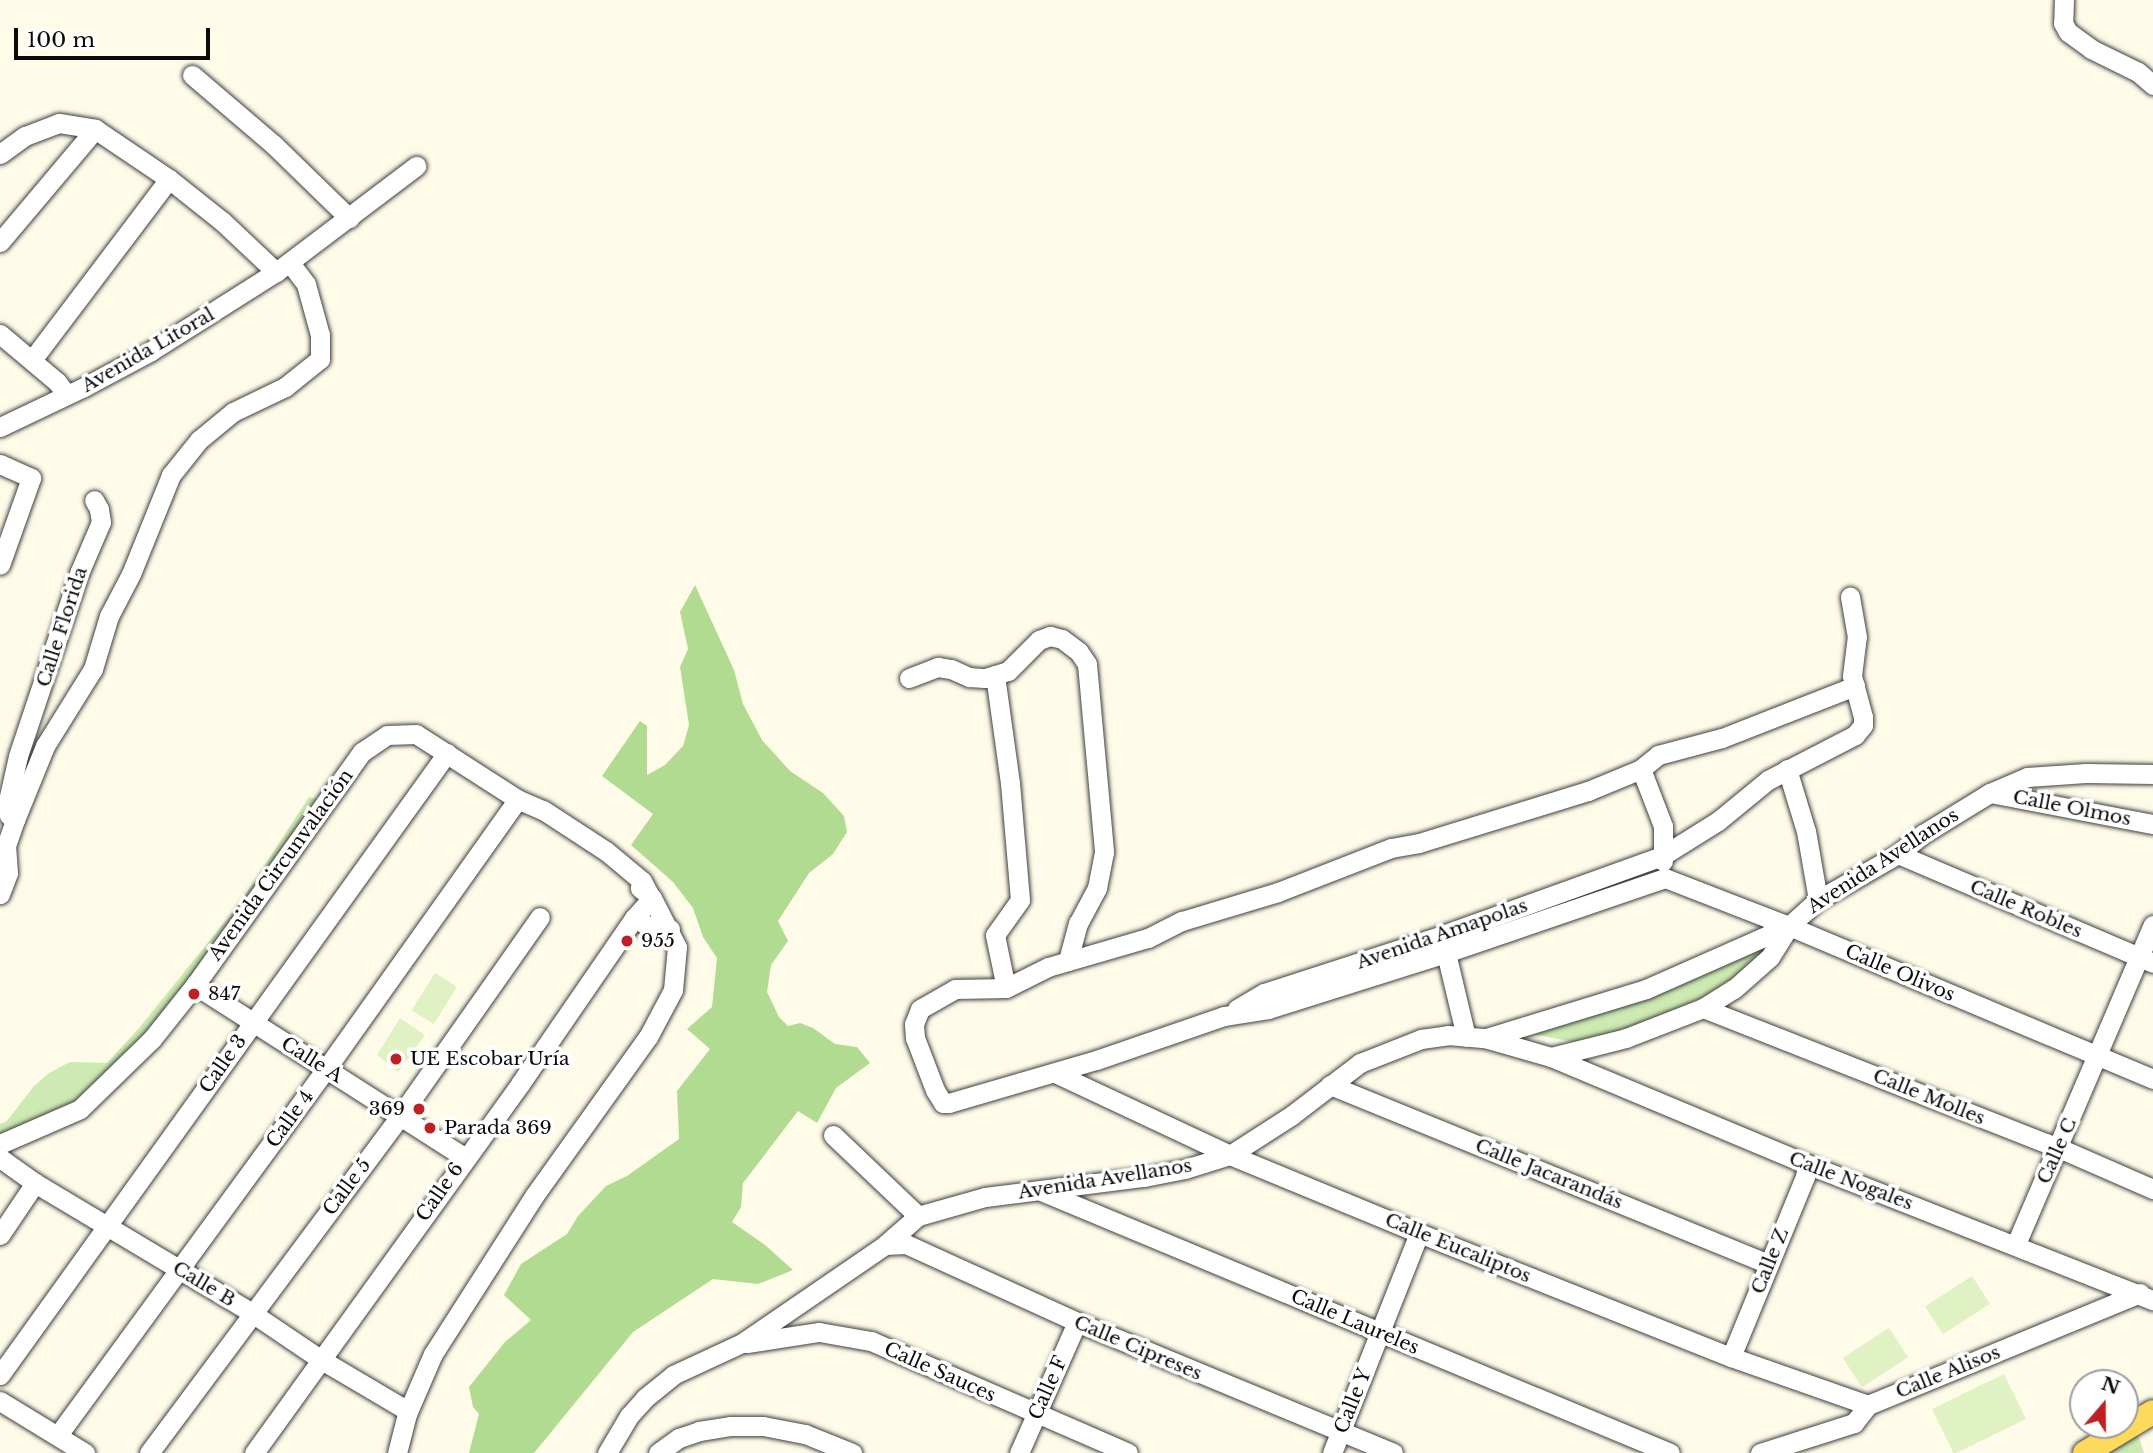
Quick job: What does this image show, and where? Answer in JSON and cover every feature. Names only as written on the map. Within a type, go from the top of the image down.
[{"type":"main road","points":[[2085,1453],[2153,1412]]},
{"type":"street","points":[[2064,0],[2063,23],[2068,32],[2091,49],[2138,72],[2153,85]]},
{"type":"street","points":[[192,75],[274,145],[349,218]]},
{"type":"street","points":[[0,154],[25,136],[59,123],[95,128],[169,179],[306,284],[320,335],[320,359],[285,387],[233,412],[199,440],[171,475],[131,574],[109,616],[93,669],[45,746],[6,846],[8,873],[0,894]]},
{"type":"street","points":[[0,242],[95,128]]},
{"type":"street","name":"Avenida Litoral","points":[[0,427],[67,396],[151,351],[283,268],[416,166]]},
{"type":"street","points":[[32,360],[169,179]]},
{"type":"street","points":[[0,334],[32,360],[67,396]]},
{"type":"street","points":[[0,464],[31,478],[0,565]]},
{"type":"street","name":"Calle Florida","points":[[15,820],[9,815],[7,805],[19,756],[80,571],[101,522],[94,500]]},
{"type":"street","points":[[995,675],[1010,783],[1020,900],[995,935],[1006,988],[1068,961],[1148,938],[1182,922],[1278,892],[1391,848],[1419,844],[1588,791],[1641,769],[1658,755],[1722,738],[1854,686],[1852,676],[1857,637],[1850,597]]},
{"type":"street","points":[[909,678],[938,667],[951,668],[974,678],[995,675],[1007,671],[1039,640],[1050,636],[1062,639],[1079,652],[1089,671],[1104,852],[1097,888],[1078,923],[1068,961]]},
{"type":"street","name":"Avenida Amapolas","points":[[1224,1016],[1265,993],[1440,936],[1662,856],[1718,821],[1768,780],[1860,731],[1863,717],[1854,686]]},
{"type":"street","name":"Avenida Circunvalación","points":[[0,1144],[80,1109],[152,1039],[195,985],[362,752],[387,735],[416,734],[519,799],[527,809],[606,859],[650,896]]},
{"type":"street","name":"Calle 3","points":[[0,1376],[447,753]]},
{"type":"street","points":[[1641,769],[1663,826],[1662,856],[1665,878]]},
{"type":"street","points":[[1787,769],[1806,831],[1818,900]]},
{"type":"street","name":"Avenida Avellanos","points":[[607,1453],[629,1416],[663,1382],[743,1343],[885,1245],[918,1216],[985,1197],[1144,1177],[1185,1169],[1230,1155],[1360,1063],[1382,1052],[1421,1039],[1476,1037],[1551,1057],[1626,1038],[1703,1008],[1755,972],[1770,957],[1789,926],[1818,900],[1898,854],[1923,834],[1990,793],[2026,777],[2087,773],[2153,774]]},
{"type":"street","name":"Calle Olmos","points":[[1990,793],[2153,824]]},
{"type":"street","name":"Calle 4","points":[[58,1435],[326,1069],[519,799]]},
{"type":"street","name":"Calle Robles","points":[[1898,854],[2146,961]]},
{"type":"street","name":"Avenida Amapolas","points":[[1006,988],[955,989],[929,1002],[916,1017],[915,1038],[935,1090],[943,1103],[1055,1073],[1224,1016],[1268,1009],[1547,921],[1665,878]]},
{"type":"street","name":"Calle Olivos","points":[[1665,878],[1789,926],[2153,1079]]},
{"type":"street","points":[[397,1453],[421,1376],[460,1311],[534,1196],[663,1013],[673,990],[677,947],[670,929],[650,896]]},
{"type":"street","name":"Calle 6","points":[[254,1453],[464,1158],[520,1084],[650,896]]},
{"type":"street","name":"Calle 5","points":[[149,1453],[400,1116],[540,917]]},
{"type":"street","points":[[634,918],[654,929],[670,929]]},
{"type":"street","name":"Calle C","points":[[2016,1244],[2098,1057],[2146,961],[2153,925]]},
{"type":"street","points":[[1446,953],[1476,1037],[1646,989],[1789,926]]},
{"type":"street","name":"Calle A","points":[[195,985],[464,1158]]},
{"type":"street","name":"Calle Molles","points":[[1703,1008],[2059,1148],[2153,1189]]},
{"type":"street","name":"Calle Nogales","points":[[1551,1057],[1807,1164],[2146,1296]]},
{"type":"street","name":"Calle Eucaliptos","points":[[1055,1073],[1230,1155],[1419,1233],[1731,1357],[1868,1405]]},
{"type":"street","name":"Calle Jacarandás","points":[[1330,1085],[1768,1264]]},
{"type":"street","points":[[833,1135],[918,1216]]},
{"type":"street","name":"Calle B","points":[[0,1158],[35,1183],[252,1313],[320,1359],[408,1411]]},
{"type":"street","name":"Calle Z","points":[[1731,1357],[1805,1177],[1807,1164]]},
{"type":"street","points":[[0,1235],[35,1183]]},
{"type":"street","name":"Calle Laureles","points":[[1041,1191],[1670,1453]]},
{"type":"street","name":"Calle Y","points":[[1332,1453],[1419,1233]]},
{"type":"street","name":"Calle Cipreses","points":[[885,1245],[906,1244],[1077,1322],[1392,1453]]},
{"type":"street","name":"Calle Alisos","points":[[1760,1453],[1854,1423],[1868,1405],[2146,1296]]},
{"type":"street","name":"Calle F","points":[[1019,1453],[1077,1322]]},
{"type":"street","name":"Calle Sauces","points":[[743,1343],[819,1332],[871,1341],[1035,1415],[1128,1453]]},
{"type":"street","points":[[0,1401],[85,1453]]},
{"type":"street","points":[[657,1453],[679,1438],[699,1431],[730,1426],[763,1426],[805,1433],[852,1453]]},
{"type":"green space","points":[[695,585],[734,670],[743,704],[762,740],[790,771],[823,793],[844,816],[847,832],[833,854],[809,873],[778,921],[788,941],[771,965],[767,992],[779,1017],[788,1026],[800,1023],[813,1028],[835,1044],[857,1047],[870,1063],[836,1088],[817,1123],[798,1111],[743,1183],[741,1207],[732,1222],[765,1245],[793,1270],[758,1284],[713,1279],[633,1332],[534,1453],[469,1453],[479,1414],[473,1407],[469,1387],[505,1342],[531,1320],[504,1295],[521,1264],[567,1234],[578,1216],[606,1186],[627,1176],[679,1139],[677,1091],[710,1049],[687,1029],[712,1007],[717,958],[703,937],[693,908],[673,882],[631,845],[653,814],[602,776],[640,721],[647,726],[647,775],[665,765],[683,746],[689,725],[680,667],[688,649],[680,612]]},
{"type":"green space","points":[[309,797],[323,801],[196,981],[76,1106],[0,1137],[0,1124],[7,1121],[34,1086],[49,1073],[70,1062],[107,1063],[139,1028],[240,903]]},
{"type":"green space","points":[[1771,941],[1763,957],[1710,995],[1629,1029],[1574,1042],[1532,1034],[1658,993]]},
{"type":"green space","points":[[435,973],[457,987],[434,1024],[412,1010]]},
{"type":"green space","points":[[400,1018],[425,1035],[398,1072],[377,1055]]},
{"type":"green space","points":[[1972,1276],[1990,1304],[1943,1334],[1925,1306]]},
{"type":"green space","points":[[1889,1328],[1908,1357],[1862,1387],[1843,1358]]},
{"type":"green space","points":[[2004,1374],[2026,1419],[1954,1453],[1932,1409]]},
{"type":"green space","points":[[2139,1438],[2144,1453],[2106,1453],[2131,1439]]},
{"type":"place","name":"955","points":[[627,941]]},
{"type":"place","name":"847","points":[[194,994]]},
{"type":"place","name":"UE Escobar Uría","points":[[396,1059]]},
{"type":"place","name":"369","points":[[419,1109]]},
{"type":"place","name":"Parada 369","points":[[430,1128]]}]
